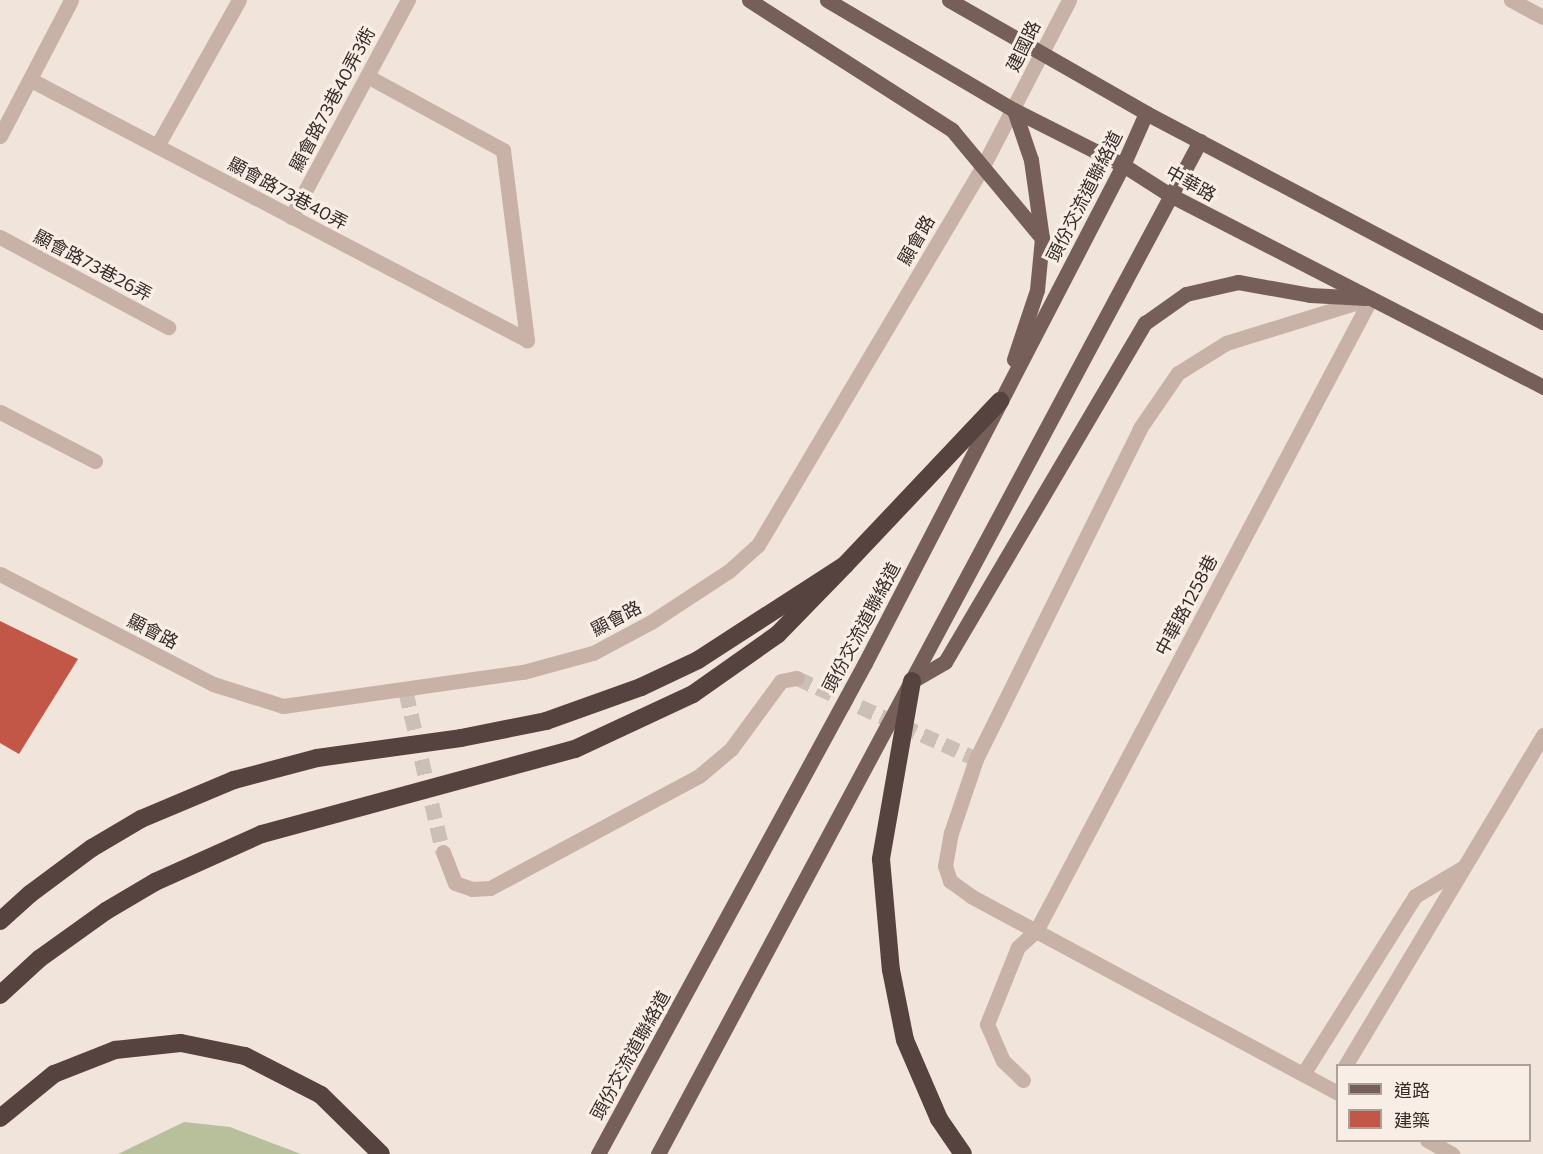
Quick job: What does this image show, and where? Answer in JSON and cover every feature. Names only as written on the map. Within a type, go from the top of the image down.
[{"type":"highway","points":[[0,995],[39,959],[106,911],[155,882],[262,834],[575,749],[693,694],[778,634],[1000,401]]},
{"type":"highway","points":[[0,921],[30,894],[92,848],[141,819],[191,796],[234,780],[317,758],[504,730],[596,704],[698,660],[846,564]]},
{"type":"highway","points":[[912,681],[881,859],[891,970],[905,1040],[939,1119],[963,1154]]},
{"type":"highway","points":[[0,1118],[54,1074],[115,1050],[181,1043],[246,1056],[321,1095],[381,1154]]},
{"type":"main road","points":[[749,0],[952,130],[1042,238]]},
{"type":"main road","name":"中華路","points":[[826,0],[1014,110],[1123,165],[1170,195],[1543,387]]},
{"type":"main road","points":[[949,0],[1146,113],[1543,322]]},
{"type":"main road","points":[[1000,401],[1037,290],[1042,238],[1031,160],[1014,110]]},
{"type":"main road","name":"頭份交流道聯絡道","points":[[598,1154],[859,674],[1123,165],[1146,113]]},
{"type":"main road","points":[[658,1154],[1200,141]]},
{"type":"main road","points":[[912,681],[945,662],[1145,323],[1186,294],[1238,282],[1310,295],[1371,298]]},
{"type":"street","points":[[0,136],[71,0]]},
{"type":"street","points":[[157,146],[239,0]]},
{"type":"street","name":"顯會路73巷40弄3衖","points":[[291,217],[408,0]]},
{"type":"street","name":"建國路","points":[[1014,110],[1040,52],[1069,0]]},
{"type":"street","points":[[1511,0],[1543,17]]},
{"type":"street","name":"顯會路73巷40弄","points":[[30,80],[527,340],[503,150],[367,76]]},
{"type":"street","name":"顯會路","points":[[0,574],[213,684],[283,706],[523,672],[593,653],[692,598],[758,545],[1014,110]]},
{"type":"street","name":"顯會路73巷26弄","points":[[0,237],[168,327]]},
{"type":"street","points":[[1335,1087],[1303,1074],[1036,931],[950,881],[945,866],[948,843],[976,759],[1140,428],[1178,373],[1226,343],[1371,298]]},
{"type":"street","name":"中華路1258巷","points":[[1023,1080],[1003,1061],[987,1024],[1018,946],[1036,931],[1371,298]]},
{"type":"street","points":[[0,411],[95,461]]},
{"type":"street","points":[[443,852],[455,882],[472,889],[490,888],[699,776],[731,749],[781,681],[797,678]]},
{"type":"street","points":[[1346,1064],[1543,735]]},
{"type":"street","points":[[1303,1074],[1415,896],[1465,866]]},
{"type":"street","points":[[1431,1142],[1452,1154]]},
{"type":"green space","points":[[184,1122],[230,1127],[301,1154],[118,1154]]},
{"type":"building","points":[[0,621],[78,659],[19,754],[0,743]]},
{"type":"tunnel","points":[[797,678],[976,759]]},
{"type":"tunnel","points":[[406,692],[443,852]]}]
